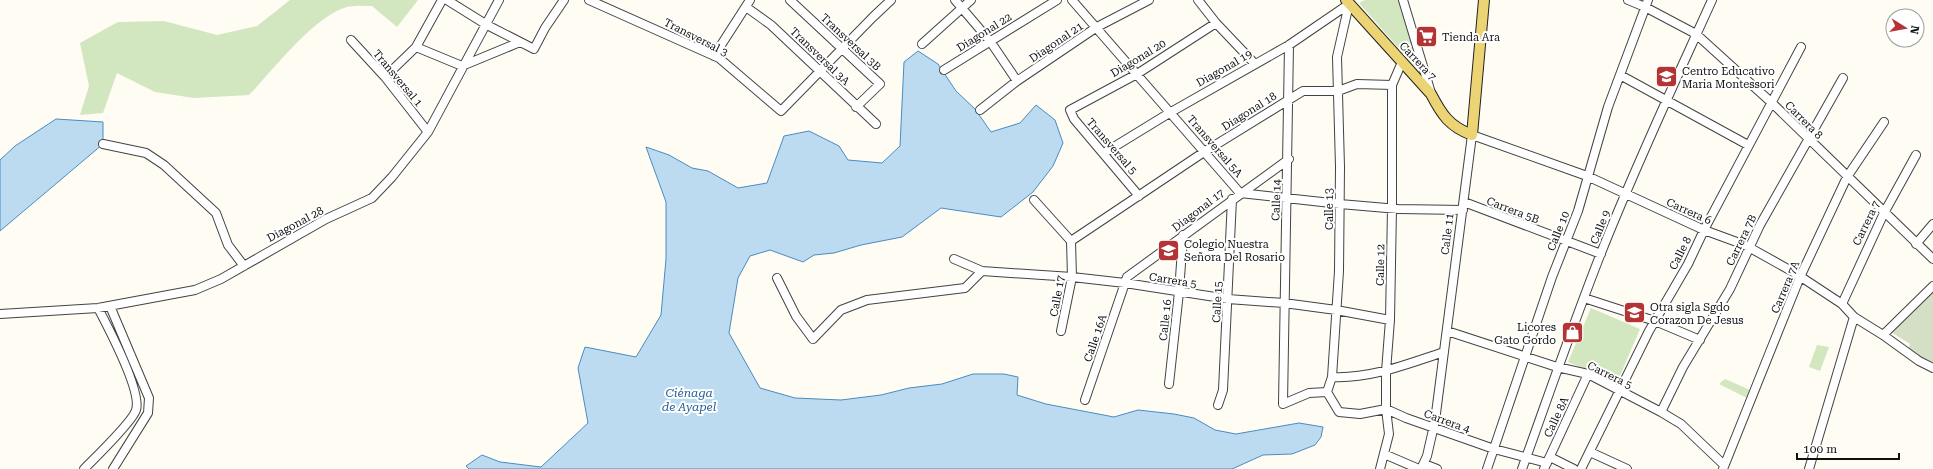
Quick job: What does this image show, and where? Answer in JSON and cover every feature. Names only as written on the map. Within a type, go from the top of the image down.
[{"type":"main road","name":"Calle 11","points":[[1472,135],[1484,0]]},
{"type":"main road","name":"Carrera 7","points":[[1350,1],[1431,94],[1440,112],[1457,129],[1472,135]]},
{"type":"street","points":[[385,77],[416,47],[442,0]]},
{"type":"street","points":[[447,0],[487,25],[534,49],[545,28],[564,0]]},
{"type":"street","name":"Diagonal 28","points":[[0,314],[98,308],[195,290],[221,279],[326,219],[372,198],[392,177],[428,132],[462,66],[487,25],[499,0]]},
{"type":"street","name":"Transversal 3","points":[[589,0],[719,58],[782,111],[821,71]]},
{"type":"street","name":"Transversal 3B","points":[[790,0],[880,84],[856,107]]},
{"type":"street","points":[[821,71],[892,0]]},
{"type":"street","points":[[955,0],[990,41],[1017,81]]},
{"type":"street","points":[[922,44],[972,0]]},
{"type":"street","name":"Diagonal 22","points":[[944,70],[1057,0]]},
{"type":"street","name":"Transversal 5A","points":[[1072,0],[1240,193],[1392,208],[1463,206]]},
{"type":"street","name":"Diagonal 21","points":[[980,110],[1017,81],[1097,27],[1149,0]]},
{"type":"street","points":[[1198,0],[1216,23],[1255,64]]},
{"type":"street","points":[[1403,0],[1431,94]]},
{"type":"street","name":"Carrera 8","points":[[1628,0],[1647,3],[1696,34],[1772,103],[1808,140],[1933,259]]},
{"type":"street","name":"Calle 9","points":[[1522,469],[1557,367],[1625,194],[1712,0]]},
{"type":"street","name":"Diagonal 19","points":[[1104,153],[1171,112],[1289,45],[1350,1]]},
{"type":"street","name":"Calle 13","points":[[1327,392],[1332,377],[1340,271],[1337,57],[1350,1]]},
{"type":"street","points":[[714,56],[748,3]]},
{"type":"street","name":"Transversal 3A","points":[[748,3],[821,71],[856,107],[876,124]]},
{"type":"street","name":"Calle 10","points":[[1487,469],[1566,240],[1578,211],[1587,176],[1620,75],[1647,3]]},
{"type":"street","name":"Diagonal 20","points":[[1070,110],[1137,74],[1216,23]]},
{"type":"street","name":"Transversal 1","points":[[351,40],[385,77],[428,132]]},
{"type":"street","points":[[416,47],[462,66],[520,42]]},
{"type":"street","name":"Calle 14","points":[[1289,45],[1289,159],[1284,303],[1283,404],[1309,393],[1327,392]]},
{"type":"street","name":"Calle 8","points":[[1581,469],[1655,321],[1688,264],[1748,145],[1801,47]]},
{"type":"street","name":"Calle 12","points":[[1380,469],[1389,434],[1386,409],[1386,371],[1390,320],[1392,86],[1402,62]]},
{"type":"street","points":[[1620,75],[1748,145]]},
{"type":"street","name":"Carrera 7B","points":[[1661,412],[1683,367],[1730,289],[1749,248],[1843,78]]},
{"type":"street","name":"Diagonal 18","points":[[1071,241],[1204,152],[1303,91],[1338,91],[1357,84],[1392,86]]},
{"type":"street","name":"Transversal 5","points":[[1070,110],[1074,119],[1140,196]]},
{"type":"street","name":"Carrera 7A","points":[[1723,467],[1800,277],[1847,177],[1884,122]]},
{"type":"street","name":"Carrera 6","points":[[1472,135],[1587,176],[1704,230],[1749,248],[1800,277],[1842,304],[1854,317],[1919,361],[1933,368]]},
{"type":"street","name":"Calle 11","points":[[1421,467],[1434,428],[1472,135]]},
{"type":"street","points":[[103,144],[146,153],[164,165],[216,213],[228,245],[244,266]]},
{"type":"street","name":"Carrera 7","points":[[1842,304],[1884,213],[1916,155]]},
{"type":"street","name":"Diagonal 17","points":[[1125,283],[1127,277],[1240,193],[1289,159]]},
{"type":"street","name":"Calle 15","points":[[1218,406],[1223,390],[1232,199]]},
{"type":"street","points":[[1034,200],[1071,241]]},
{"type":"street","name":"Carrera 5B","points":[[1463,206],[1566,240],[1601,254]]},
{"type":"street","points":[[1916,244],[1933,224]]},
{"type":"street","name":"Calle 16","points":[[1169,384],[1179,292],[1183,235]]},
{"type":"street","name":"Calle 17","points":[[1062,331],[1072,277],[1071,241]]},
{"type":"street","name":"Carrera 5","points":[[954,259],[982,271],[1072,277],[1125,283],[1228,300],[1284,303],[1336,310],[1390,320]]},
{"type":"street","points":[[777,278],[796,316],[813,338],[841,310],[867,300],[965,288],[982,271]]},
{"type":"street","name":"Calle 16A","points":[[1085,400],[1125,283]]},
{"type":"street","points":[[1882,335],[1933,286]]},
{"type":"street","points":[[1584,298],[1655,321],[1700,340]]},
{"type":"street","points":[[110,306],[150,398],[148,413],[112,469]]},
{"type":"street","points":[[84,469],[108,445],[136,411],[138,400],[119,351],[98,308]]},
{"type":"street","points":[[1809,469],[1854,317]]},
{"type":"street","name":"Carrera 5","points":[[1447,331],[1557,367],[1588,374],[1681,424],[1723,467]]},
{"type":"street","points":[[1332,377],[1347,378],[1386,371],[1444,352]]},
{"type":"street","name":"Calle 8A","points":[[1547,463],[1588,374]]},
{"type":"street","points":[[1327,392],[1339,412],[1360,414],[1386,409]]},
{"type":"street","name":"Carrera 4","points":[[1386,409],[1494,449],[1574,469]]},
{"type":"street","points":[[1590,452],[1627,469]]},
{"type":"street","points":[[1384,454],[1421,467],[1436,469]]},
{"type":"green space","points":[[290,0],[418,0],[397,27],[372,6],[350,6],[334,12],[308,32],[249,95],[194,98],[155,92],[117,73],[103,113],[80,115],[89,86],[80,43],[118,22],[164,21],[217,35],[257,26]]},
{"type":"green space","points":[[1365,0],[1398,0],[1421,69],[1418,70],[1359,3]]},
{"type":"green space","points":[[1933,291],[1933,363],[1907,352],[1910,344],[1891,332]]},
{"type":"green space","points":[[1591,308],[1640,329],[1619,378],[1612,381],[1568,362]]},
{"type":"green space","points":[[1817,345],[1829,347],[1820,371],[1809,367]]},
{"type":"green space","points":[[1725,379],[1750,390],[1747,398],[1719,384]]},
{"type":"water","name":"Ciénaga de Ayapel","points":[[918,51],[938,64],[956,91],[975,109],[991,132],[1020,123],[1036,105],[1055,120],[1063,143],[1053,166],[1033,192],[1001,217],[941,208],[902,237],[861,245],[834,253],[814,255],[803,262],[770,250],[750,256],[738,278],[729,333],[760,388],[795,398],[841,400],[881,395],[909,388],[942,384],[973,374],[1004,374],[1018,377],[1017,395],[1046,404],[1114,417],[1138,410],[1174,414],[1194,418],[1215,430],[1236,434],[1299,423],[1323,427],[1321,437],[1315,445],[1292,454],[1263,455],[1232,469],[469,469],[466,466],[482,455],[500,462],[541,467],[588,423],[578,368],[585,347],[636,357],[661,315],[666,259],[666,202],[646,147],[669,155],[692,168],[708,171],[738,188],[767,183],[784,136],[809,131],[839,146],[848,160],[882,163],[900,146],[904,62]]},
{"type":"water","points":[[56,119],[103,122],[103,144],[0,231],[0,160],[15,146]]},
{"type":"place","name":"Tienda Ara","points":[[1426,37]]},
{"type":"place","name":"Centro Educativo Maria Montessori","points":[[1667,77]]},
{"type":"place","name":"Colegio Nuestra Señora Del Rosario","points":[[1168,250]]},
{"type":"place","name":"Otra sigla Sgdo Corazon De Jesus","points":[[1634,313]]},
{"type":"place","name":"Licores Gato Gordo","points":[[1572,333]]}]
